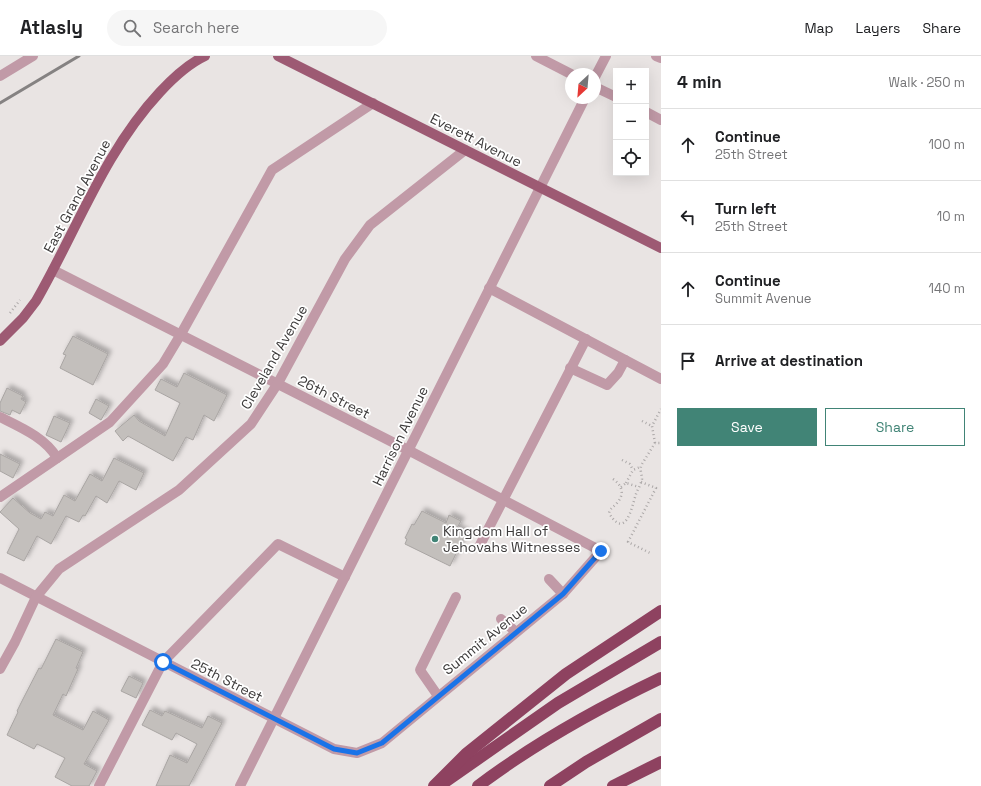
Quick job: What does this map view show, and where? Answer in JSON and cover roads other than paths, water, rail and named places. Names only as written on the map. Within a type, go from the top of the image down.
[{"type":"highway","points":[[434,786],[466,754],[560,679],[661,611]]},
{"type":"highway","points":[[438,786],[558,703],[661,642]]},
{"type":"highway","points":[[478,786],[546,738],[617,699],[661,678]]},
{"type":"highway","points":[[550,786],[592,759],[661,719]]},
{"type":"highway","points":[[613,786],[661,762]]},
{"type":"main road","name":"East Grand Avenue","points":[[0,340],[23,318],[36,300],[117,146],[143,111],[173,78],[205,56]]},
{"type":"main road","name":"Everett Avenue","points":[[278,56],[661,248]]},
{"type":"street","points":[[0,76],[33,56]]},
{"type":"street","points":[[536,56],[565,71]]},
{"type":"street","points":[[600,68],[606,56]]},
{"type":"street","points":[[656,56],[661,58]]},
{"type":"street","points":[[601,90],[613,96]]},
{"type":"street","points":[[0,498],[110,422],[163,364],[272,170],[373,103]]},
{"type":"street","name":"Harrison Avenue","points":[[240,786],[275,720],[408,450],[582,104]]},
{"type":"street","points":[[649,114],[661,120]]},
{"type":"street","name":"Cleveland Avenue","points":[[0,669],[16,642],[36,597],[59,569],[179,490],[216,458],[251,424],[278,383],[345,259],[370,225],[465,150]]},
{"type":"street","name":"26th Street","points":[[53,270],[278,383],[601,551]]},
{"type":"street","points":[[489,288],[661,379]]},
{"type":"street","points":[[480,545],[502,499],[586,339]]},
{"type":"street","points":[[570,368],[607,385],[618,373],[625,360]]},
{"type":"street","points":[[0,417],[45,442],[58,458]]},
{"type":"street","points":[[99,786],[163,662],[278,544],[345,577]]},
{"type":"street","name":"Summit Avenue","points":[[382,743],[563,594],[601,551]]},
{"type":"street","name":"25th Street","points":[[0,578],[334,749],[357,753],[382,743]]},
{"type":"street","points":[[549,579],[563,594]]},
{"type":"street","points":[[438,696],[420,670],[456,597]]},
{"type":"street","points":[[501,619],[516,632]]},
{"type":"railway","points":[[0,103],[79,56]]},
{"type":"place","name":"Kingdom Hall of Jehovahs Witnesses","points":[[435,539]]}]
